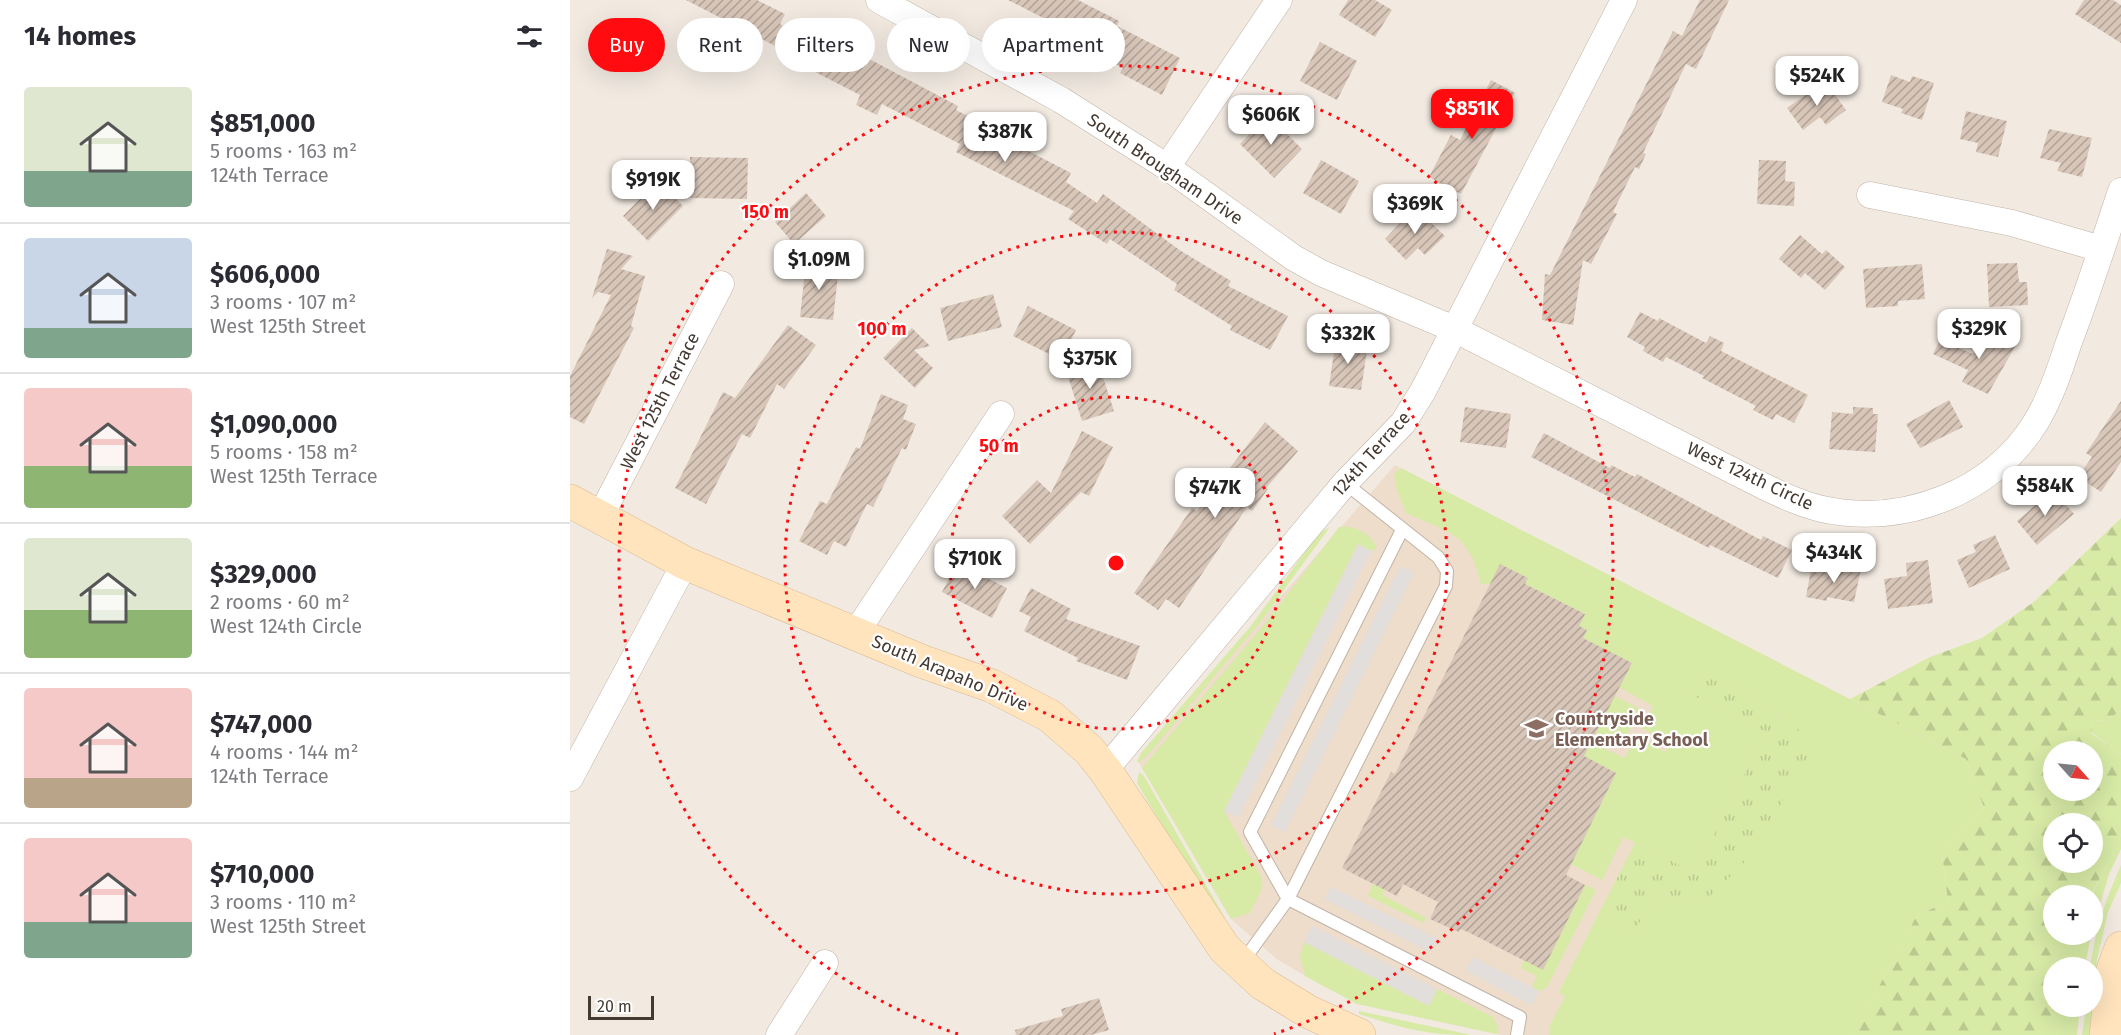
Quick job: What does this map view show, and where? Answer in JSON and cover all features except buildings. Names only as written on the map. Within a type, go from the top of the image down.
[{"type":"street","name":"South Brougham Drive","points":[[879,0],[1061,100],[1167,166],[1303,263],[1454,329]]},
{"type":"street","points":[[1167,166],[1279,0]]},
{"type":"street","name":"124th Terrace","points":[[1106,770],[1345,483],[1403,423],[1423,391],[1624,0]]},
{"type":"street","name":"West 124th Circle","points":[[1454,329],[1798,502],[1848,513],[1898,512],[1927,506],[1959,493],[2001,463],[2020,444],[2049,400],[2121,191]]},
{"type":"street","points":[[1870,195],[2012,223],[2101,249]]},
{"type":"street","name":"West 125th Terrace","points":[[600,517],[721,284]]},
{"type":"street","points":[[855,634],[1001,414]]},
{"type":"street","name":"South Arapaho Drive","points":[[570,501],[685,563],[855,634],[992,686],[1050,716],[1089,750],[1106,770],[1210,930],[1241,965],[1263,984],[1309,1012],[1359,1035]]},
{"type":"street","points":[[570,778],[685,563]]},
{"type":"street","points":[[2106,1035],[2113,970],[2121,948]]},
{"type":"street","points":[[778,1035],[825,963]]},
{"type":"lane","points":[[1241,965],[1288,899],[1446,586],[1447,571],[1438,557],[1345,483]]},
{"type":"lane","points":[[1402,530],[1250,832],[1288,899],[1520,1017],[1517,1035]]},
{"type":"shaded area","name":"Countryside Elementary School","points":[[1395,465],[1966,759],[1853,1035],[1501,1035],[1380,1009],[1325,987],[1278,960],[1231,919],[1138,761]]},
{"type":"shaded area","points":[[1358,544],[1371,551],[1238,818],[1224,811]]},
{"type":"shaded area","points":[[1400,566],[1414,573],[1285,832],[1271,825]]},
{"type":"shaded area","points":[[1331,887],[1438,939],[1431,952],[1325,899]]},
{"type":"shaded area","points":[[1312,926],[1437,989],[1429,1006],[1304,942]]},
{"type":"shaded area","points":[[1473,957],[1539,991],[1532,1005],[1466,971]]},
{"type":"green space","points":[[1401,468],[1966,759],[1984,808],[1961,828],[1942,853],[1948,902],[1917,915],[1853,1035],[1549,1035],[1550,1025],[1565,997],[1559,992],[1598,915],[1633,932],[1658,894],[1704,902],[1778,712],[1705,674],[1694,696],[1766,732],[1695,873],[1623,837],[1602,880],[1571,864],[1616,773],[1573,751],[1583,739],[1625,758],[1636,737],[1665,752],[1670,743],[1642,728],[1653,706],[1619,687],[1631,663],[1583,638],[1587,630],[1579,626],[1585,614],[1525,584],[1528,578],[1500,565],[1490,584],[1481,584],[1471,554],[1464,544],[1446,531],[1406,513],[1397,490],[1394,474]]},
{"type":"green space","points":[[2121,518],[2121,711],[2106,720],[2091,721],[2092,734],[2102,741],[2043,741],[2043,801],[2103,801],[2103,742],[2121,754],[2121,833],[2103,872],[2103,813],[2043,813],[2043,873],[2103,873],[2096,885],[2043,885],[2043,945],[2062,945],[2055,957],[2043,957],[2043,1017],[2056,1017],[2058,1035],[1853,1035],[1917,915],[1948,902],[1942,853],[1961,828],[1984,808],[1966,759],[1850,699],[1930,657],[1982,638],[2035,601]]},
{"type":"green space","points":[[1330,527],[1262,620],[1153,749],[1139,763],[1137,762],[1141,753],[1250,627],[1319,533]]},
{"type":"green space","points":[[1339,527],[1351,527],[1361,531],[1377,548],[1371,551],[1358,544],[1224,811],[1262,878],[1262,888],[1250,913],[1231,919],[1142,768],[1267,621]]},
{"type":"green space","points":[[1705,674],[1778,712],[1775,717],[1813,737],[1806,760],[1752,855],[1704,902],[1658,894],[1633,932],[1598,915],[1635,843],[1695,873],[1766,732],[1694,696]]},
{"type":"green space","points":[[1614,696],[1640,709],[1621,746],[1596,733]]},
{"type":"green space","points":[[2121,711],[2121,754],[2092,733],[2091,721],[2106,720]]},
{"type":"green space","points":[[1139,772],[1144,776],[1225,918],[1211,908],[1137,783]]},
{"type":"green space","points":[[2121,833],[2121,849],[2109,874],[2103,894],[2103,885],[2097,885],[2117,846]]},
{"type":"green space","points":[[2121,865],[2121,883],[2108,912],[2103,934],[2103,912]]},
{"type":"green space","points":[[1373,884],[1385,890],[1382,895],[1426,918],[1424,923],[1368,896]]},
{"type":"green space","points":[[1585,885],[1596,890],[1547,987],[1539,991],[1532,987],[1537,976],[1521,968],[1524,960],[1543,969]]},
{"type":"green space","points":[[1304,942],[1428,1005],[1437,989],[1493,1017],[1497,1025],[1497,1034],[1357,1004],[1305,976],[1300,956]]},
{"type":"green space","points":[[2062,945],[2089,945],[2087,957],[2055,957]]},
{"type":"green space","points":[[2094,945],[2100,945],[2098,957],[2092,957]]},
{"type":"green space","points":[[1359,1011],[1471,1035],[1413,1030],[1359,1014]]},
{"type":"green space","points":[[2055,1017],[2079,1017],[2077,1035],[2058,1035]]},
{"type":"green space","points":[[2085,1017],[2091,1017],[2089,1035],[2082,1035]]},
{"type":"place","name":"Countryside Elementary School","points":[[1537,729]]}]
